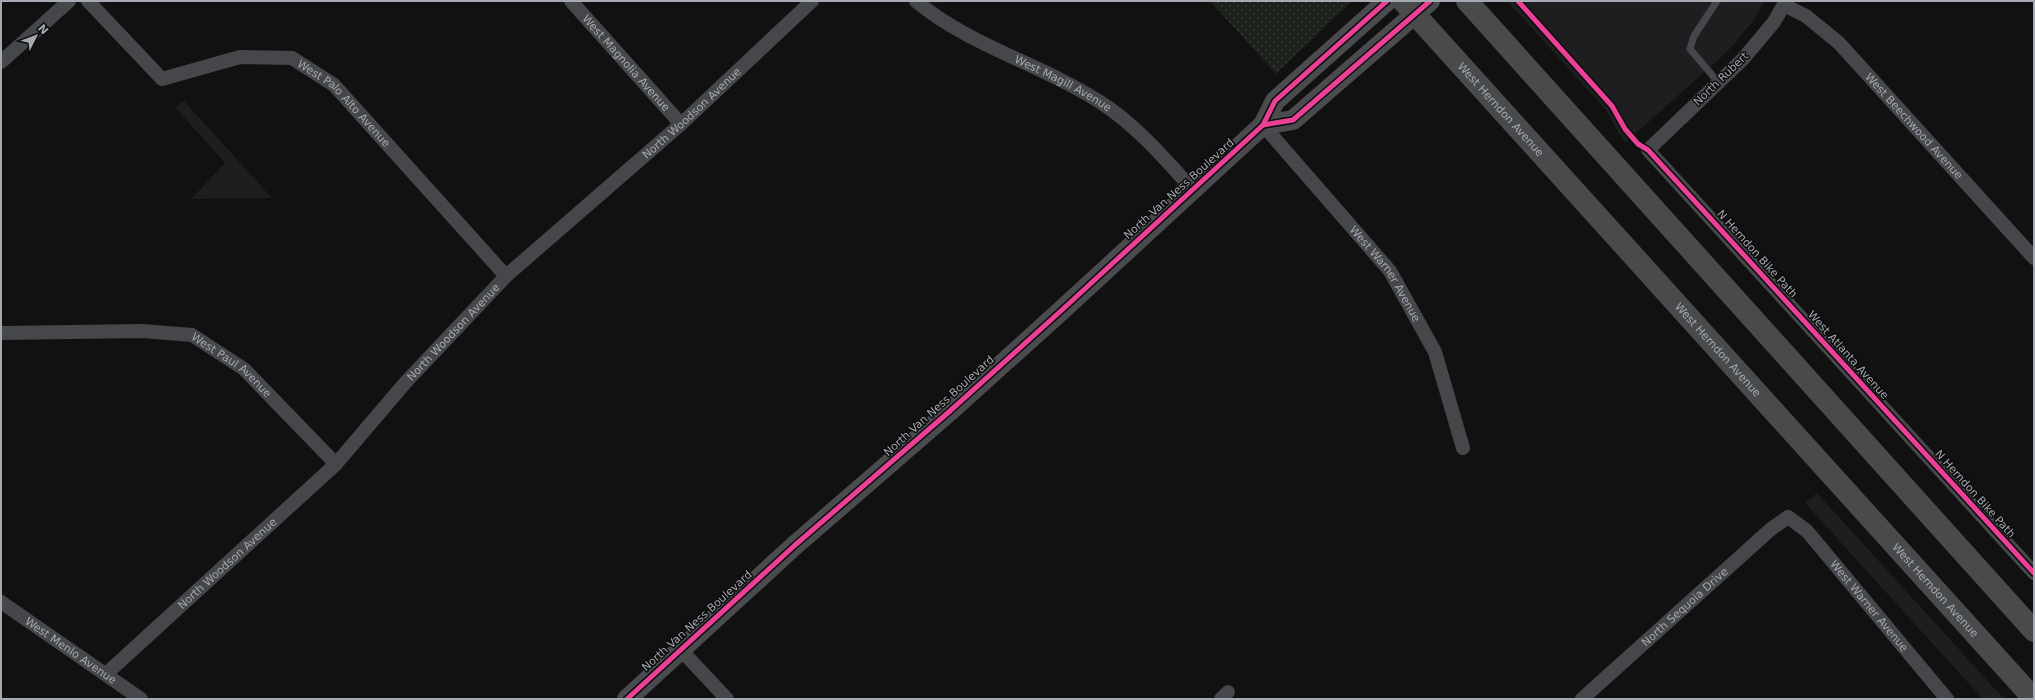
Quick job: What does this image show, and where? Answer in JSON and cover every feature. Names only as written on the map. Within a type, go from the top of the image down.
[{"type":"main road","points":[[1467,1],[2034,631]]},
{"type":"main road","name":"West Herndon Avenue","points":[[1416,5],[2034,699]]},
{"type":"street","points":[[1,62],[69,1]]},
{"type":"street","name":"West Palo Alto Avenue","points":[[88,1],[162,79],[240,57],[292,58],[334,85],[506,276]]},
{"type":"street","name":"West Magnolia Avenue","points":[[571,1],[681,124]]},
{"type":"street","name":"North Woodson Avenue","points":[[106,674],[336,464],[405,383],[506,276],[681,124],[812,1]]},
{"type":"street","name":"West Magill Avenue","points":[[916,1],[930,12],[958,29],[1068,84],[1100,102],[1123,119],[1147,141],[1193,190]]},
{"type":"street","name":"North Van Ness Boulevard","points":[[627,699],[794,546],[950,411],[1063,310],[1263,125],[1275,101],[1387,1]]},
{"type":"street","name":"North Rubert","points":[[1648,150],[1760,41],[1785,3]]},
{"type":"street","name":"West Beechwood Avenue","points":[[1785,3],[1806,16],[1839,43],[2034,258]]},
{"type":"street","points":[[1263,125],[1293,120],[1416,5]]},
{"type":"street","name":"West Warner Avenue","points":[[1263,125],[1390,271],[1435,352],[1463,448]]},
{"type":"street","name":"West Atlanta Avenue","points":[[1648,150],[2034,573]]},
{"type":"street","name":"West Paul Avenue","points":[[1,333],[142,331],[192,335],[244,369],[336,464]]},
{"type":"street","name":"West Warner Avenue","points":[[1788,517],[1807,531],[1947,699]]},
{"type":"street","name":"North Sequoia Drive","points":[[1582,699],[1771,529],[1788,517]]},
{"type":"street","name":"West Menlo Avenue","points":[[1,602],[141,699]]},
{"type":"street","points":[[681,650],[727,699]]},
{"type":"lane","points":[[1716,1],[1694,36],[1690,49],[1718,82]]},
{"type":"shaded area","points":[[1210,1],[1352,1],[1276,74]]},
{"type":"shaded area","points":[[1507,1],[1765,1],[1752,22],[1727,52],[1626,142],[1619,134],[1606,110]]},
{"type":"shaded area","points":[[184,101],[272,198],[191,199],[225,163],[175,107]]},
{"type":"shaded area","points":[[1817,493],[2004,699],[1983,699],[1805,503]]},
{"type":"cycle path","points":[[627,699],[794,546],[950,411],[1063,309],[1263,125],[1275,101],[1387,1]]},
{"type":"cycle path","points":[[1263,125],[1293,120],[1430,1]]},
{"type":"cycle path","name":"N Herndon Bike Path","points":[[1518,1],[1612,106],[1625,129],[1638,144],[1648,150],[2034,573]]}]
